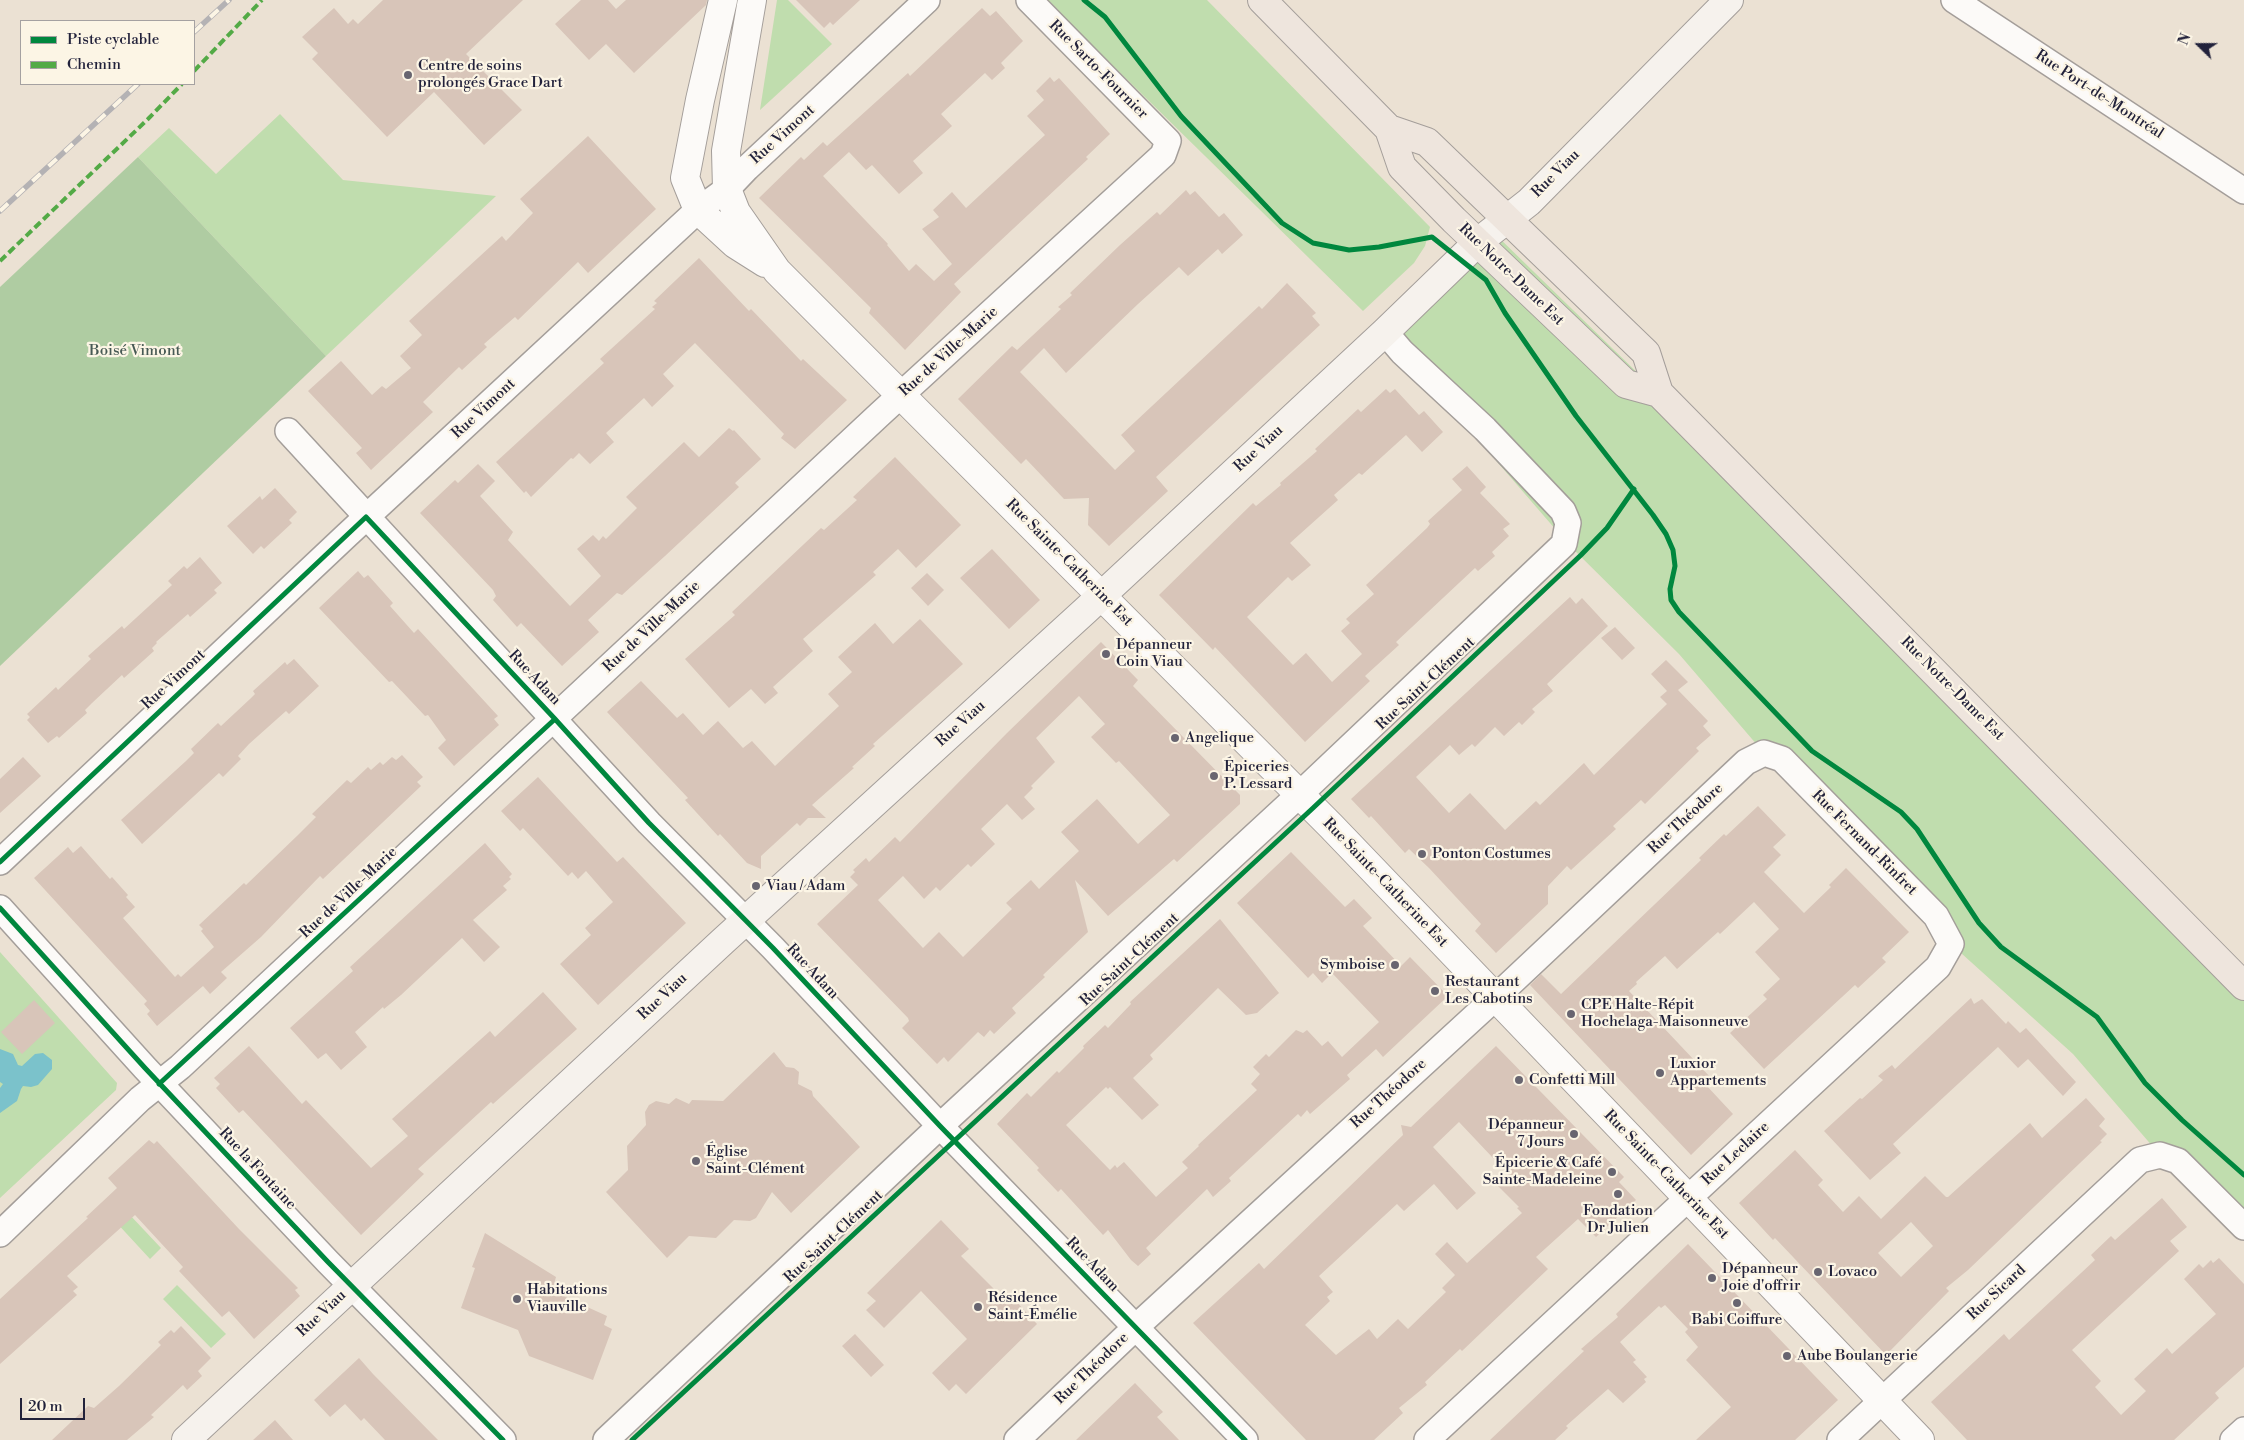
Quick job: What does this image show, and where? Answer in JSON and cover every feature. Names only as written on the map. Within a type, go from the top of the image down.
[{"type":"main road","name":"Rue Notre-Dame Est","points":[[1262,0],[1389,129],[1402,168],[1626,384],[1659,393]]},
{"type":"main road","name":"Rue Viau","points":[[186,1440],[745,920],[1102,596],[1385,332],[1478,242],[1529,202],[1729,0]]},
{"type":"main road","name":"Rue Notre-Dame Est","points":[[1389,129],[1427,142],[1646,353],[1659,393],[2244,986]]},
{"type":"street","name":"Rue Sainte-Catherine Est","points":[[724,0],[700,100],[685,178],[698,210],[735,244],[777,271]]},
{"type":"street","name":"Rue Sainte-Catherine Est","points":[[752,0],[726,151],[727,189],[736,212],[777,271],[1299,794],[1883,1399],[1920,1440]]},
{"type":"street","name":"Rue Vimont","points":[[0,862],[366,517],[698,210],[727,189],[747,168],[927,0]]},
{"type":"street","name":"Rue Sarto-Fournier","points":[[1029,0],[1168,141]]},
{"type":"street","name":"Rue Port-de-Montréal","points":[[1954,0],[2150,127],[2244,191]]},
{"type":"street","name":"Rue de Ville-Marie","points":[[0,1234],[140,1099],[160,1084],[1163,155],[1168,141]]},
{"type":"street","name":"Rue Saint-Clément","points":[[606,1440],[940,1126],[1299,794],[1564,544],[1568,523],[1563,511],[1485,429],[1402,352],[1385,332]]},
{"type":"street","name":"Rue Adam","points":[[288,431],[649,823],[745,920],[940,1126],[1245,1440]]},
{"type":"street","name":"Rue Fernand-Rinfret","points":[[1764,753],[1782,759],[1936,916],[1951,944]]},
{"type":"street","name":"Rue Théodore","points":[[1017,1440],[1136,1327],[1496,997],[1746,762],[1764,753]]},
{"type":"street","name":"Rue la Fontaine","points":[[0,908],[160,1084],[351,1287],[503,1440]]},
{"type":"street","name":"Rue Leclaire","points":[[1427,1440],[1938,967],[1951,944]]},
{"type":"street","name":"Rue Sicard","points":[[1840,1440],[2140,1160],[2160,1155],[2178,1161],[2244,1227]]},
{"type":"street","points":[[2233,1440],[2244,1430]]},
{"type":"green space","points":[[777,0],[788,0],[832,44],[760,110]]},
{"type":"green space","points":[[1046,0],[1207,0],[1430,227],[1425,246],[1414,263],[1363,311]]},
{"type":"green space","points":[[280,114],[343,180],[496,196],[326,356],[138,157],[169,128],[216,174]]},
{"type":"green space","name":"Boisé Vimont","points":[[138,157],[326,356],[0,666],[0,287]]},
{"type":"green space","points":[[1493,232],[1693,427],[2244,987],[2244,1240],[2160,1155],[2073,1054],[1951,944],[1764,753],[1679,654],[1569,545],[1385,332]]},
{"type":"green space","points":[[0,952],[117,1083],[116,1090],[0,1198]]},
{"type":"green space","points":[[113,1197],[161,1248],[150,1259],[102,1207]]},
{"type":"green space","points":[[177,1285],[226,1334],[211,1348],[163,1299]]},
{"type":"water","points":[[0,1049],[13,1054],[18,1065],[22,1066],[35,1054],[43,1053],[52,1060],[52,1069],[38,1085],[31,1087],[23,1086],[17,1101],[0,1113],[0,1088],[3,1084],[0,1082]]},
{"type":"building","name":"Centre de soins prolongés Grace Dart","points":[[383,0],[523,0],[466,54],[522,110],[484,145],[434,92],[387,137],[312,59],[318,53],[302,37],[334,8],[348,24],[353,19],[358,24]]},
{"type":"building","name":"Centre de soins prolongés Grace Dart","points":[[581,0],[608,0],[616,9],[626,0],[707,0],[706,5],[634,73],[606,44],[589,60],[555,24]]},
{"type":"building","points":[[796,0],[860,0],[833,25],[830,22],[824,28]]},
{"type":"building","points":[[982,8],[990,16],[996,11],[1023,41],[1001,63],[1005,68],[992,80],[985,73],[941,114],[952,126],[913,161],[923,173],[899,194],[872,165],[866,170],[849,152],[823,176],[888,244],[909,271],[916,264],[934,281],[952,264],[922,229],[939,217],[933,210],[952,192],[966,208],[1045,135],[1027,116],[1044,100],[1036,91],[1050,77],[1054,82],[1059,78],[1110,134],[1086,157],[1088,159],[954,284],[961,292],[905,350],[869,313],[871,308],[759,198],[801,157],[804,160],[823,142],[827,146],[908,73],[910,76]]},
{"type":"building","points":[[588,136],[656,209],[588,273],[578,262],[518,320],[515,317],[484,344],[487,347],[462,370],[459,367],[423,402],[433,412],[371,470],[356,453],[362,448],[308,391],[341,361],[372,395],[382,386],[386,389],[411,368],[400,356],[422,335],[409,321],[502,236],[506,241],[533,213],[520,199]]},
{"type":"building","points":[[1186,190],[1190,195],[1195,191],[1219,217],[1224,213],[1243,235],[1222,254],[1218,249],[1188,276],[1179,267],[1066,373],[1044,348],[1020,372],[1115,470],[1135,451],[1121,435],[1259,306],[1262,309],[1287,283],[1316,313],[1312,316],[1320,325],[1156,477],[1168,491],[1109,546],[1088,525],[1089,498],[1064,499],[1026,459],[1021,464],[958,399],[1012,346],[1017,350],[1061,309],[1058,307],[1072,295],[1070,293],[1120,245],[1157,212],[1160,215]]},
{"type":"building","points":[[699,258],[749,311],[751,309],[801,361],[803,359],[847,400],[795,449],[781,438],[784,434],[695,343],[663,374],[674,386],[652,407],[644,398],[606,433],[614,442],[590,464],[579,453],[573,459],[571,458],[531,497],[526,491],[524,493],[496,462],[604,363],[600,359],[655,309],[652,307],[657,303],[654,301]]},
{"type":"building","points":[[1386,389],[1390,393],[1395,389],[1419,415],[1424,411],[1443,432],[1422,452],[1406,435],[1362,475],[1359,473],[1334,495],[1338,500],[1290,543],[1311,565],[1292,581],[1288,577],[1247,617],[1293,665],[1306,653],[1332,682],[1362,654],[1341,631],[1350,623],[1346,619],[1374,594],[1366,585],[1427,528],[1430,524],[1428,521],[1462,490],[1452,479],[1467,466],[1486,487],[1480,493],[1510,524],[1503,529],[1509,536],[1492,552],[1495,556],[1478,571],[1475,568],[1396,642],[1399,645],[1365,676],[1370,681],[1305,742],[1215,647],[1213,650],[1159,595],[1253,503],[1256,506],[1281,485],[1280,483],[1317,451],[1315,449],[1358,409],[1361,412]]},
{"type":"building","points":[[729,428],[734,430],[761,459],[735,483],[739,487],[665,556],[622,595],[617,593],[588,620],[599,632],[562,666],[521,623],[517,627],[493,600],[496,596],[493,590],[420,513],[455,480],[458,483],[478,464],[495,481],[480,496],[513,532],[508,540],[570,606],[601,576],[577,549],[593,535],[599,541],[603,536],[606,539],[637,508],[626,497],[684,442],[699,457]]},
{"type":"building","points":[[895,457],[961,525],[916,568],[898,549],[873,572],[876,575],[803,639],[813,651],[773,687],[778,693],[765,704],[751,689],[729,708],[685,659],[735,615],[732,612],[821,528],[824,530],[857,500],[853,497]]},
{"type":"building","points":[[275,488],[297,512],[289,520],[292,523],[264,549],[261,546],[253,554],[227,526],[260,496],[262,500]]},
{"type":"building","points":[[992,549],[1040,600],[1009,629],[960,578]]},
{"type":"building","points":[[200,557],[222,583],[214,590],[217,593],[190,617],[188,614],[156,642],[152,648],[154,651],[124,678],[122,675],[85,710],[87,713],[59,738],[57,736],[48,743],[27,720],[30,717],[27,714],[56,687],[58,690],[91,659],[88,656],[122,626],[124,629],[172,585],[168,581],[184,566],[187,569]]},
{"type":"building","points":[[358,571],[364,578],[368,575],[393,603],[390,606],[414,633],[418,629],[498,716],[494,719],[499,725],[454,766],[438,748],[446,740],[428,715],[425,716],[392,681],[389,682],[319,608]]},
{"type":"building","points":[[927,573],[944,590],[928,606],[911,588]]},
{"type":"building","points":[[1570,597],[1576,604],[1582,598],[1608,626],[1547,684],[1553,691],[1532,709],[1535,712],[1522,725],[1519,722],[1504,736],[1495,727],[1475,747],[1472,744],[1459,755],[1450,745],[1416,777],[1449,813],[1470,793],[1505,830],[1536,801],[1540,805],[1584,763],[1594,775],[1667,704],[1660,697],[1667,691],[1651,674],[1666,660],[1688,682],[1678,690],[1708,721],[1703,726],[1711,735],[1696,748],[1699,751],[1645,804],[1641,800],[1613,826],[1616,829],[1571,870],[1567,866],[1548,886],[1548,904],[1496,953],[1475,931],[1481,924],[1429,868],[1409,849],[1405,853],[1371,816],[1369,818],[1351,799]]},
{"type":"building","points":[[920,619],[963,664],[873,744],[875,746],[852,767],[854,768],[812,805],[826,818],[808,818],[800,826],[797,823],[761,856],[761,869],[747,863],[720,834],[718,836],[685,800],[688,798],[607,712],[641,681],[677,718],[683,713],[703,735],[718,721],[743,748],[752,741],[775,766],[839,706],[828,694],[852,672],[838,657],[875,623],[893,644]]},
{"type":"building","points":[[1615,627],[1635,648],[1622,660],[1601,638]]},
{"type":"building","points":[[1101,642],[1138,680],[1133,686],[1240,795],[1240,804],[1177,862],[1174,859],[1108,916],[1075,880],[1088,932],[1012,1008],[1016,1013],[994,1034],[990,1030],[984,1037],[978,1032],[948,1062],[944,1057],[937,1064],[902,1028],[909,1021],[908,1018],[817,924],[858,885],[850,877],[855,872],[853,870],[866,858],[869,862],[895,837],[900,842],[1007,733]],"holes":[[[1079,696],[1105,724],[1091,737],[1116,763],[1119,761],[1170,815],[1138,844],[1097,799],[1061,832],[1079,851],[1039,889],[1031,880],[1006,903],[1012,909],[963,957],[939,932],[923,948],[878,900],[903,876],[924,899],[936,887],[940,891],[968,864],[971,867],[995,844],[981,829],[1007,804],[1022,820],[1035,809],[1024,797],[1033,788],[1031,786],[1055,762],[1036,738]]]},
{"type":"building","points":[[294,659],[319,686],[289,714],[286,711],[249,744],[238,756],[241,759],[223,777],[219,773],[142,844],[121,820],[194,753],[191,749],[218,723],[221,726],[255,694],[253,691],[285,662],[287,665]]},
{"type":"building","points":[[402,755],[423,777],[417,782],[421,786],[323,879],[320,876],[261,937],[221,972],[227,978],[210,994],[203,986],[157,1026],[147,1014],[150,1011],[144,1004],[147,1001],[34,878],[68,847],[73,853],[81,846],[110,879],[112,877],[128,895],[126,897],[135,907],[123,918],[175,977],[178,974],[181,977],[214,947],[201,931],[203,929],[199,925],[244,883],[246,885],[298,835],[316,817],[312,814],[347,780],[351,783],[368,767],[371,770],[380,762],[383,765],[392,757],[396,760]]},
{"type":"building","points":[[23,757],[41,776],[0,813],[0,779]]},
{"type":"building","points":[[538,777],[617,862],[623,857],[686,923],[598,1005],[560,964],[591,935],[585,928],[613,902],[586,871],[578,879],[572,872],[568,876],[523,828],[520,831],[501,811]]},
{"type":"building","points":[[1758,806],[1786,835],[1773,847],[1781,855],[1764,872],[1804,913],[1831,887],[1829,885],[1846,868],[1909,932],[1882,958],[1886,962],[1858,988],[1855,985],[1764,1069],[1730,1033],[1767,999],[1763,995],[1780,979],[1755,952],[1779,929],[1754,902],[1720,934],[1718,932],[1677,969],[1665,956],[1636,982],[1637,984],[1629,991],[1712,1079],[1706,1085],[1733,1114],[1691,1155],[1530,985],[1541,974],[1561,994],[1701,860],[1699,858],[1724,834],[1726,836]]},
{"type":"building","points":[[485,843],[512,874],[509,877],[511,879],[503,886],[507,890],[473,920],[500,947],[484,962],[462,938],[401,995],[384,1009],[383,1007],[355,1032],[367,1047],[341,1070],[326,1053],[318,1059],[290,1028],[353,971],[350,967]]},
{"type":"building","points":[[1291,852],[1345,907],[1354,899],[1372,918],[1363,926],[1401,966],[1410,957],[1448,996],[1383,1057],[1376,1049],[1347,1075],[1350,1079],[1310,1114],[1307,1110],[1301,1117],[1298,1114],[1229,1178],[1231,1181],[1213,1197],[1207,1189],[1146,1248],[1151,1254],[1138,1266],[1131,1260],[1108,1230],[1103,1235],[1061,1189],[1058,1192],[1037,1170],[1039,1168],[997,1124],[1027,1093],[1031,1097],[1057,1071],[1059,1073],[1105,1025],[1108,1028],[1131,1004],[1130,1002],[1220,919],[1279,993],[1257,1013],[1246,1015],[1218,988],[1150,1055],[1153,1059],[1133,1078],[1159,1105],[1142,1120],[1110,1087],[1108,1089],[1106,1087],[1066,1125],[1110,1170],[1115,1165],[1117,1168],[1124,1162],[1156,1197],[1188,1168],[1182,1162],[1198,1145],[1257,1090],[1251,1084],[1260,1074],[1253,1067],[1266,1054],[1269,1057],[1296,1030],[1303,1033],[1307,1030],[1322,1046],[1328,1041],[1342,1057],[1379,1022],[1332,973],[1322,983],[1313,973],[1308,978],[1237,903]]},
{"type":"building","points":[[543,992],[577,1029],[493,1104],[491,1102],[418,1169],[424,1174],[361,1235],[243,1110],[239,1113],[216,1088],[220,1084],[214,1078],[249,1046],[302,1104],[306,1100],[371,1168],[408,1136],[392,1119],[490,1031],[495,1037]]},
{"type":"building","points":[[1971,998],[1974,1004],[1982,999],[2006,1024],[2008,1021],[2020,1033],[2026,1028],[2076,1082],[2063,1096],[2028,1059],[2018,1068],[1998,1047],[1893,1144],[1901,1153],[1870,1180],[1824,1131],[1883,1080],[1878,1076],[1892,1065],[1895,1069]]},
{"type":"building","points":[[34,1000],[55,1023],[22,1054],[1,1032]]},
{"type":"building","points":[[1496,1046],[1624,1177],[1619,1182],[1636,1200],[1596,1237],[1578,1219],[1536,1257],[1548,1269],[1462,1351],[1460,1349],[1425,1382],[1427,1385],[1399,1408],[1403,1413],[1374,1440],[1306,1440],[1193,1323],[1259,1263],[1264,1269],[1403,1135],[1401,1125],[1411,1127]],"holes":[[[1459,1122],[1510,1176],[1498,1186],[1519,1207],[1517,1208],[1522,1213],[1467,1263],[1447,1242],[1435,1254],[1455,1275],[1442,1288],[1446,1292],[1408,1329],[1398,1319],[1377,1339],[1369,1329],[1336,1355],[1305,1325],[1330,1301],[1327,1297],[1333,1292],[1319,1276],[1397,1204],[1404,1211],[1434,1184],[1457,1210],[1476,1193],[1433,1147]]]},
{"type":"building","name":"Église Saint-Clément","points":[[774,1052],[786,1067],[794,1068],[799,1072],[798,1084],[812,1091],[813,1096],[860,1147],[791,1213],[772,1192],[756,1218],[750,1221],[734,1220],[716,1238],[689,1236],[667,1258],[606,1192],[628,1170],[627,1146],[646,1125],[645,1112],[649,1105],[656,1101],[669,1104],[676,1098],[689,1104],[692,1100],[723,1101]]},
{"type":"building","points":[[2086,1098],[2105,1119],[2099,1126],[2107,1134],[2100,1141],[2102,1142],[1968,1270],[1946,1288],[1949,1291],[1886,1355],[1775,1238],[1773,1240],[1739,1203],[1795,1150],[1823,1180],[1818,1185],[1843,1212],[1859,1196],[1881,1219],[1925,1176],[1948,1197],[2030,1123],[2042,1138]],"holes":[[[1911,1222],[1933,1246],[1901,1277],[1878,1253]]]},
{"type":"building","points":[[149,1140],[154,1144],[157,1141],[239,1229],[298,1288],[295,1290],[300,1296],[254,1339],[229,1311],[222,1317],[179,1271],[183,1267],[135,1215],[67,1276],[78,1287],[73,1291],[77,1295],[0,1364],[0,1299],[88,1218],[86,1217],[117,1188],[108,1178]]},
{"type":"building","points":[[2162,1198],[2187,1227],[2170,1241],[2179,1251],[2072,1350],[2101,1381],[2095,1387],[2121,1415],[2146,1391],[2134,1379],[2167,1348],[2172,1354],[2216,1314],[2184,1279],[2199,1264],[2203,1268],[2211,1260],[2213,1263],[2219,1258],[2244,1284],[2244,1367],[2215,1393],[2219,1398],[2174,1440],[1967,1440],[1931,1402],[2004,1334],[2009,1340],[2095,1260],[2091,1255],[2111,1236],[2115,1240]]},
{"type":"building","name":"Résidence Saint-Émélie","points":[[941,1220],[969,1249],[961,1256],[1008,1303],[1013,1298],[1037,1324],[966,1394],[956,1384],[949,1391],[932,1373],[967,1339],[921,1291],[884,1328],[866,1310],[876,1301],[867,1293]]},
{"type":"building","name":"Habitations Viauville","points":[[485,1233],[556,1277],[552,1291],[607,1316],[604,1325],[612,1329],[593,1380],[529,1356],[518,1330],[461,1308],[475,1268],[472,1267]]},
{"type":"building","points":[[1688,1244],[1838,1400],[1795,1440],[1696,1440],[1731,1407],[1686,1360],[1698,1347],[1685,1332],[1688,1329],[1665,1305],[1661,1308],[1659,1306],[1620,1342],[1636,1360],[1633,1362],[1647,1377],[1644,1379],[1646,1382],[1623,1403],[1608,1389],[1566,1426],[1568,1428],[1555,1440],[1490,1440],[1584,1351],[1581,1349],[1618,1317],[1616,1314]]},
{"type":"building","points":[[181,1326],[211,1358],[198,1371],[202,1376],[187,1390],[183,1385],[151,1415],[154,1417],[127,1440],[52,1440],[88,1406],[94,1408],[119,1386],[161,1345],[158,1342],[171,1330],[174,1333]]},
{"type":"building","points":[[855,1334],[884,1365],[871,1377],[842,1346]]},
{"type":"building","points":[[359,1358],[438,1440],[385,1440],[364,1418],[361,1421],[345,1404],[330,1417],[314,1400]]},
{"type":"building","points":[[1135,1383],[1163,1412],[1157,1417],[1179,1440],[1076,1440]]},
{"type":"building","points":[[275,1420],[293,1440],[253,1440]]},
{"type":"railway","points":[[195,31],[229,0]]},
{"type":"railway","points":[[0,211],[137,85]]},
{"type":"marked path","points":[[195,70],[262,0]]},
{"type":"marked path","points":[[0,261],[181,85]]},
{"type":"cycle path","points":[[1084,0],[1105,17],[1181,116],[1282,223],[1313,243],[1349,250],[1379,247],[1432,237],[1486,280],[1505,313],[1576,416],[1666,534],[1673,550],[1675,566],[1670,589],[1671,600],[1679,612],[1812,751],[1901,812],[1917,829],[1979,923],[2001,947],[2097,1017],[2145,1083],[2182,1120],[2244,1175]]},
{"type":"cycle path","points":[[632,1440],[1313,808],[1581,555],[1607,528],[1634,489]]},
{"type":"cycle path","points":[[0,862],[366,517],[555,719],[649,823],[773,948],[940,1126],[1245,1440]]},
{"type":"cycle path","points":[[159,1084],[555,719]]},
{"type":"cycle path","points":[[0,908],[145,1068],[328,1262],[503,1440]]},
{"type":"place","name":"Centre de soins prolongés Grace Dart","points":[[408,75]]},
{"type":"place","name":"Dépanneur Coin Viau","points":[[1106,654]]},
{"type":"place","name":"Angelique","points":[[1175,738]]},
{"type":"place","name":"Épiceries P. Lessard","points":[[1214,776]]},
{"type":"place","name":"Ponton Costumes","points":[[1422,854]]},
{"type":"place","name":"Viau / Adam","points":[[756,886]]},
{"type":"place","name":"Symboise","points":[[1395,965]]},
{"type":"place","name":"Restaurant Les Cabotins","points":[[1435,991]]},
{"type":"place","name":"CPE Halte-Répit Hochelaga-Maisonneuve","points":[[1571,1014]]},
{"type":"place","name":"Luxior Appartements","points":[[1660,1073]]},
{"type":"place","name":"Confetti Mill","points":[[1519,1080]]},
{"type":"place","name":"Dépanneur 7 Jours","points":[[1574,1134]]},
{"type":"place","name":"Église Saint-Clément","points":[[696,1161]]},
{"type":"place","name":"Épicerie & Café Sainte-Madeleine","points":[[1612,1172]]},
{"type":"place","name":"Fondation Dr Julien","points":[[1618,1194]]},
{"type":"place","name":"Lovaco","points":[[1818,1272]]},
{"type":"place","name":"Dépanneur Joie d'offrir","points":[[1712,1278]]},
{"type":"place","name":"Habitations Viauville","points":[[517,1299]]},
{"type":"place","name":"Babi Coiffure","points":[[1737,1303]]},
{"type":"place","name":"Résidence Saint-Émélie","points":[[978,1307]]},
{"type":"place","name":"Aube Boulangerie","points":[[1787,1356]]}]
